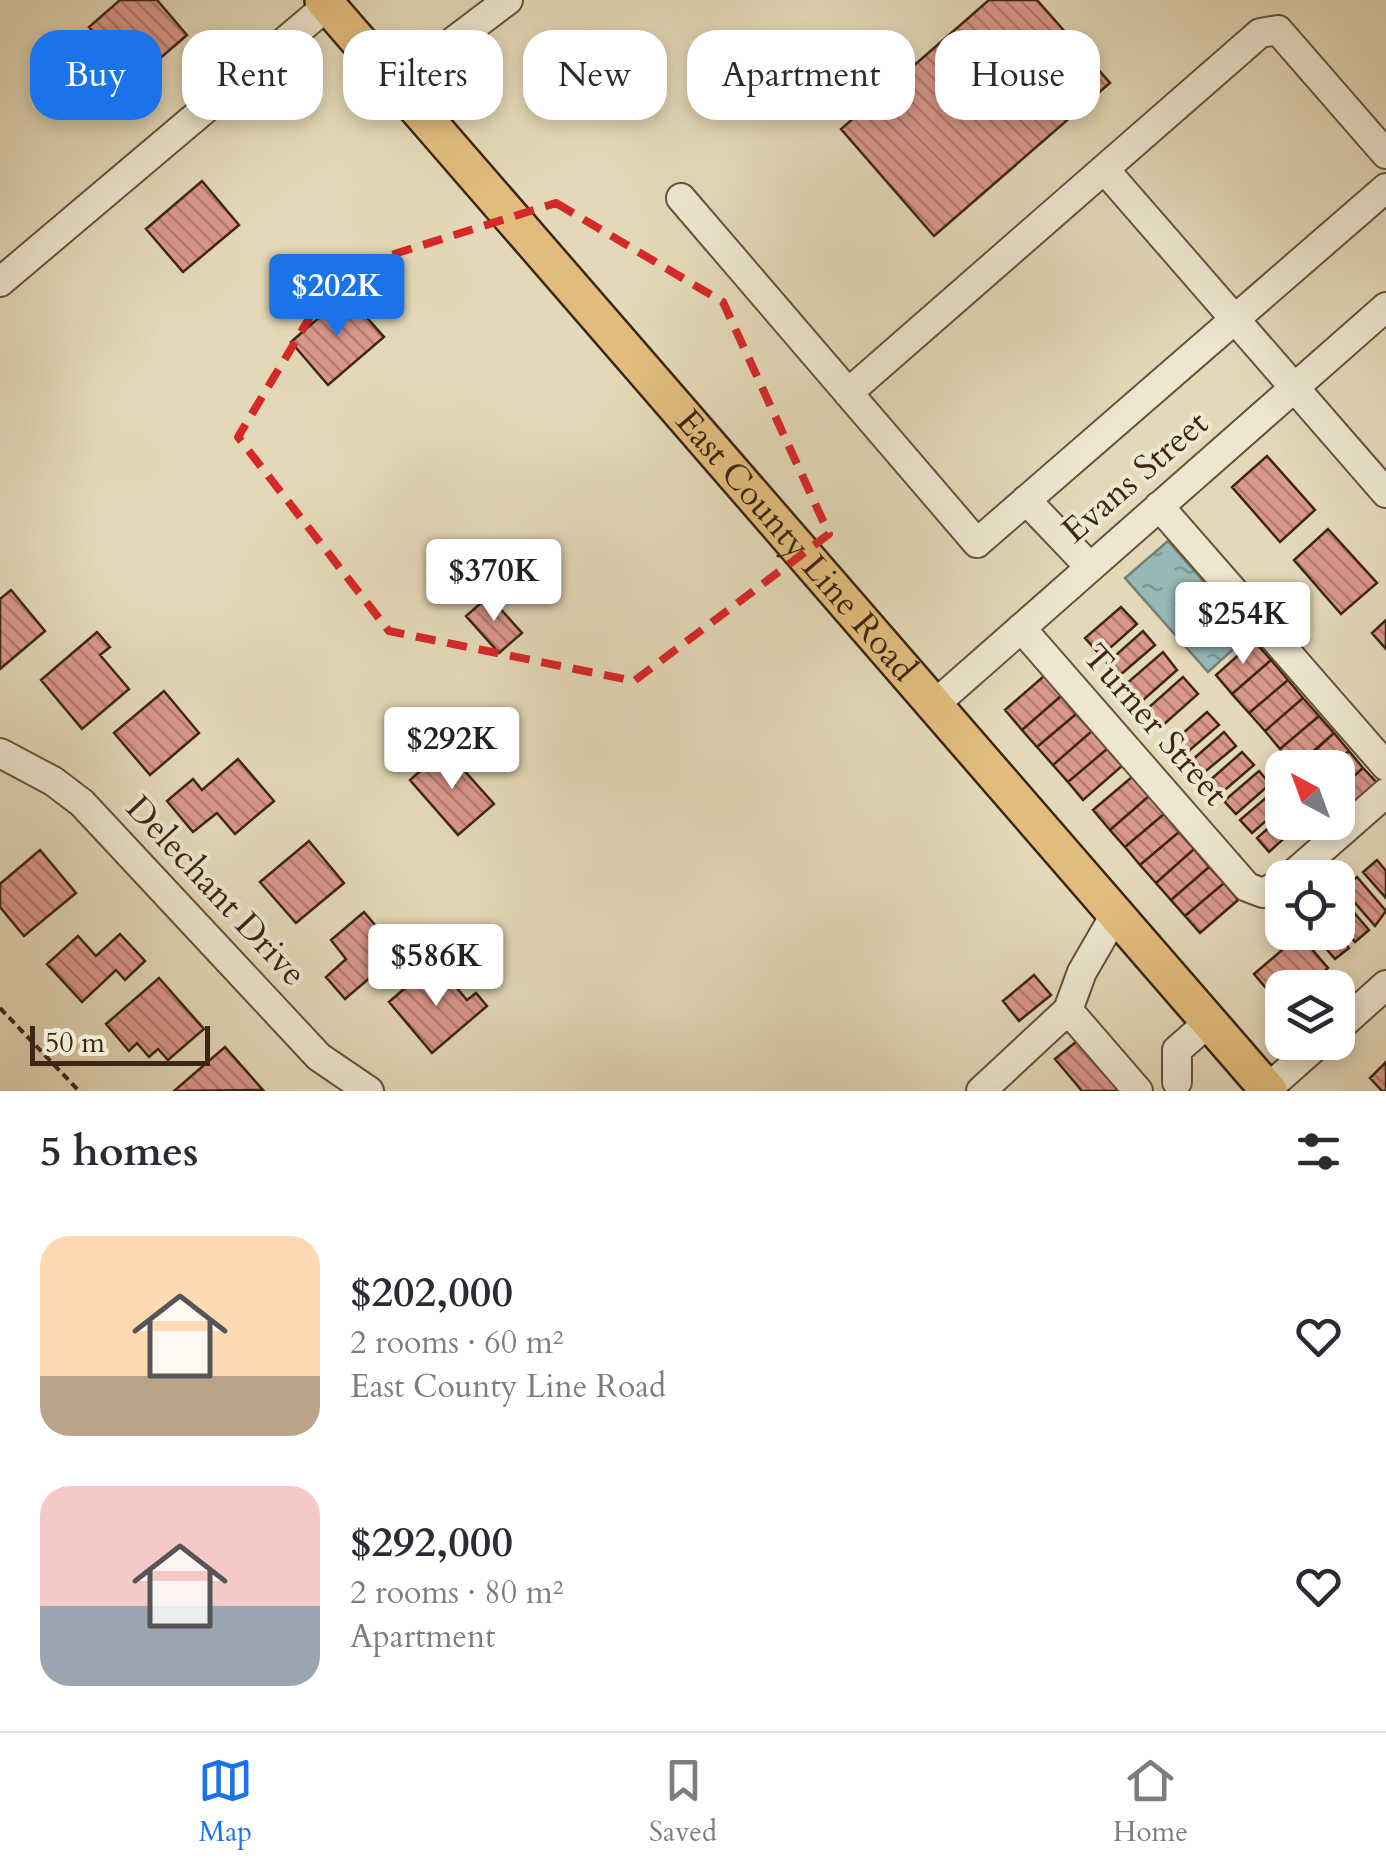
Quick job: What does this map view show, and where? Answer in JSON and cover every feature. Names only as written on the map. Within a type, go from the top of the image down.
[{"type":"main road","name":"East County Line Road","points":[[326,3],[349,30]]},
{"type":"main road","name":"East County Line Road","points":[[426,120],[1267,1090]]},
{"type":"street","points":[[468,30],[508,0]]},
{"type":"street","points":[[0,282],[326,3]]},
{"type":"street","points":[[848,392],[1260,34],[1278,30],[1386,154]]},
{"type":"street","points":[[1105,170],[1386,493]]},
{"type":"street","points":[[681,198],[977,543],[1386,188]]},
{"type":"street","name":"Evans Street","points":[[934,705],[1386,306]]},
{"type":"street","points":[[1026,500],[1089,566]]},
{"type":"street","points":[[1159,506],[1386,766]]},
{"type":"street","name":"Turner Street","points":[[1020,628],[1248,887],[1265,892]]},
{"type":"street","name":"Delechant Drive","points":[[0,753],[53,781],[82,803],[319,1058],[370,1091]]},
{"type":"street","points":[[1310,860],[1386,794]]},
{"type":"street","points":[[982,1091],[1068,1010],[1082,972],[1115,914]]},
{"type":"street","points":[[1355,1013],[1386,985]]},
{"type":"street","points":[[1068,1010],[1138,1091]]},
{"type":"street","points":[[1176,1082],[1177,1050],[1209,1022]]},
{"type":"street","points":[[1267,1090],[1300,1060]]},
{"type":"path","points":[[0,1008],[78,1091]]},
{"type":"highlighted area","points":[[556,203],[723,302],[829,534],[634,681],[389,631],[238,437],[337,272]]},
{"type":"water","points":[[1168,541],[1250,634],[1208,672],[1125,578]]},
{"type":"building","points":[[120,0],[157,0],[183,30],[182,39],[162,57],[162,30],[89,27]]},
{"type":"building","points":[[989,0],[1037,0],[1063,30],[955,30]]},
{"type":"building","points":[[935,47],[935,120],[1067,120],[934,236],[841,129],[851,120],[915,120],[915,64]]},
{"type":"building","points":[[1100,72],[1110,83],[1100,92]]},
{"type":"building","points":[[202,181],[239,225],[183,272],[146,229]]},
{"type":"building","points":[[346,294],[384,337],[328,385],[291,342]]},
{"type":"building","points":[[1267,456],[1315,510],[1280,542],[1232,487]]},
{"type":"building","points":[[1328,529],[1377,583],[1341,614],[1294,560]]},
{"type":"building","points":[[11,590],[45,631],[0,669],[0,599]]},
{"type":"building","points":[[489,596],[522,633],[499,653],[466,616]]},
{"type":"building","points":[[1121,607],[1137,624],[1101,656],[1085,638]]},
{"type":"building","points":[[1386,620],[1386,649],[1372,633]]},
{"type":"building","points":[[1143,631],[1155,645],[1119,676],[1107,663]]},
{"type":"building","points":[[97,632],[110,647],[100,655],[129,689],[82,729],[41,680]]},
{"type":"building","points":[[1254,641],[1271,660],[1232,694],[1216,675]]},
{"type":"building","points":[[1163,652],[1177,670],[1142,701],[1126,684]]},
{"type":"building","points":[[1271,660],[1288,680],[1249,713],[1232,694]]},
{"type":"building","points":[[1044,676],[1061,696],[1022,730],[1005,710]]},
{"type":"building","points":[[1183,677],[1198,694],[1162,726],[1147,709]]},
{"type":"building","points":[[1288,680],[1303,698],[1265,731],[1249,713]]},
{"type":"building","points":[[164,691],[199,733],[150,775],[114,733]]},
{"type":"building","points":[[1061,696],[1076,714],[1037,747],[1022,730]]},
{"type":"building","points":[[1303,698],[1319,716],[1280,749],[1265,731]]},
{"type":"building","points":[[1207,712],[1219,725],[1184,755],[1173,742]]},
{"type":"building","points":[[1076,714],[1092,731],[1053,765],[1037,747]]},
{"type":"building","points":[[1319,716],[1334,733],[1314,750],[1280,749]]},
{"type":"building","points":[[1092,731],[1107,749],[1068,782],[1053,765]]},
{"type":"building","points":[[1224,732],[1236,746],[1201,775],[1190,762]]},
{"type":"building","points":[[1334,733],[1348,750],[1316,750]]},
{"type":"building","points":[[445,749],[494,804],[458,835],[410,780]]},
{"type":"building","points":[[1107,749],[1122,766],[1083,800],[1068,782]]},
{"type":"building","points":[[1242,752],[1254,765],[1219,795],[1208,782]]},
{"type":"building","points":[[1355,758],[1363,768],[1355,775]]},
{"type":"building","points":[[238,759],[274,801],[235,834],[217,813],[193,832],[167,801],[193,779],[202,790]]},
{"type":"building","points":[[1363,768],[1378,784],[1355,803],[1355,775]]},
{"type":"building","points":[[1259,771],[1265,778],[1265,788],[1236,814],[1224,801]]},
{"type":"building","points":[[1132,777],[1149,796],[1110,830],[1093,810]]},
{"type":"building","points":[[1149,796],[1164,814],[1125,847],[1110,830]]},
{"type":"building","points":[[1265,799],[1265,822],[1252,833],[1240,820]]},
{"type":"building","points":[[1164,814],[1179,832],[1140,865],[1125,847]]},
{"type":"building","points":[[1265,831],[1265,840],[1282,840],[1269,852],[1257,838]]},
{"type":"building","points":[[1179,832],[1194,849],[1156,883],[1140,865]]},
{"type":"building","points":[[309,841],[344,883],[296,923],[260,882]]},
{"type":"building","points":[[1194,849],[1209,867],[1171,900],[1156,883]]},
{"type":"building","points":[[40,850],[76,893],[24,936],[0,907],[0,884]]},
{"type":"building","points":[[1377,860],[1386,871],[1386,898],[1363,872]]},
{"type":"building","points":[[1209,867],[1224,883],[1185,916],[1171,900]]},
{"type":"building","points":[[1355,879],[1386,911],[1375,926],[1355,903]]},
{"type":"building","points":[[1224,883],[1238,900],[1200,933],[1185,916]]},
{"type":"building","points":[[364,912],[399,953],[345,999],[326,977],[346,959],[331,940]]},
{"type":"building","points":[[1355,914],[1369,930],[1355,942]]},
{"type":"building","points":[[120,934],[145,961],[125,980],[116,970],[82,1002],[47,964],[78,936],[96,956]]},
{"type":"building","points":[[1282,950],[1312,950],[1328,968],[1265,970],[1265,987],[1254,974]]},
{"type":"building","points":[[1327,950],[1346,950],[1335,959]]},
{"type":"building","points":[[426,970],[435,980],[444,973],[467,1000],[476,993],[487,1006],[432,1053],[389,1002]]},
{"type":"building","points":[[1034,975],[1051,995],[1019,1021],[1003,1001]]},
{"type":"building","points":[[159,978],[204,1029],[168,1060],[158,1049],[149,1057],[137,1043],[129,1051],[106,1024]]},
{"type":"building","points":[[1077,1041],[1119,1091],[1082,1091],[1055,1059]]},
{"type":"building","points":[[225,1047],[263,1090],[174,1091]]},
{"type":"building","points":[[1386,1062],[1386,1091],[1382,1091],[1370,1078]]}]
